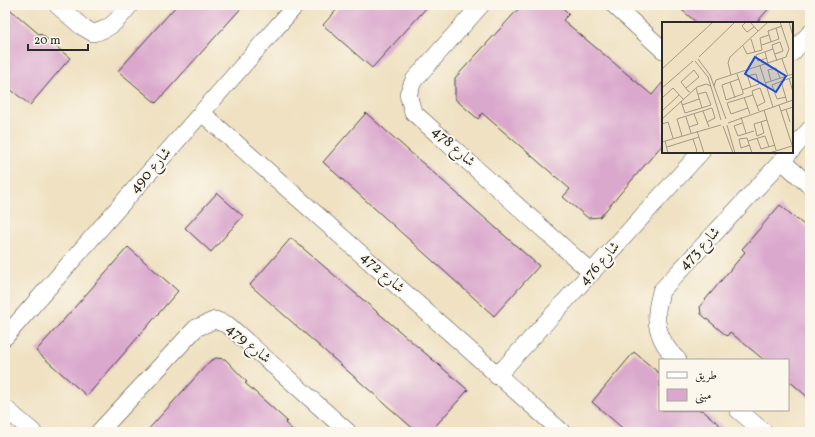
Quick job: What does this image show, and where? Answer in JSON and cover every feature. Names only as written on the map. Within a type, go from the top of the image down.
[{"type":"street","points":[[57,5],[80,26],[93,33],[102,31],[113,24],[130,5]]},
{"type":"street","name":"شارع 490","points":[[5,336],[296,5]]},
{"type":"street","name":"شارع 478","points":[[481,5],[414,80],[408,94],[413,112],[592,273]]},
{"type":"street","points":[[614,5],[662,49]]},
{"type":"street","points":[[793,52],[810,33]]},
{"type":"street","name":"شارع 472","points":[[202,113],[562,432]]},
{"type":"street","name":"شارع 473","points":[[793,148],[810,129]]},
{"type":"street","name":"شارع 476","points":[[497,376],[700,153]]},
{"type":"street","points":[[788,154],[810,186]]},
{"type":"street","name":"شارع 473","points":[[677,359],[660,335],[656,314],[661,291],[788,154]]},
{"type":"street","name":"شارع 479","points":[[99,432],[196,328],[215,320],[228,325],[348,432]]},
{"type":"street","points":[[5,408],[33,432]]},
{"type":"street","points":[[739,411],[764,432]]},
{"type":"building","points":[[5,5],[70,58],[30,105],[5,85]]},
{"type":"building","points":[[177,5],[244,5],[156,103],[118,71]]},
{"type":"building","points":[[341,5],[429,5],[372,68],[323,25]]},
{"type":"building","points":[[522,5],[560,5],[569,14],[563,20],[652,95],[662,83],[662,145],[600,217],[588,218],[563,197],[570,189],[482,113],[478,119],[455,99],[455,78]]},
{"type":"building","points":[[676,5],[772,5],[757,22],[696,22]]},
{"type":"building","points":[[366,113],[539,266],[494,316],[323,162]]},
{"type":"building","points":[[217,193],[243,216],[211,252],[185,228]]},
{"type":"building","points":[[780,205],[810,230],[810,399],[789,381],[789,359],[763,359],[730,332],[727,336],[701,314],[700,306],[745,252],[742,249]]},
{"type":"building","points":[[291,238],[468,390],[430,432],[417,432],[250,285]]},
{"type":"building","points":[[128,247],[178,291],[87,396],[36,351]]},
{"type":"building","points":[[634,352],[659,373],[659,411],[703,411],[728,432],[627,432],[592,402]]},
{"type":"building","points":[[216,358],[225,359],[247,382],[245,383],[287,421],[285,423],[295,432],[146,432],[210,361]]}]
